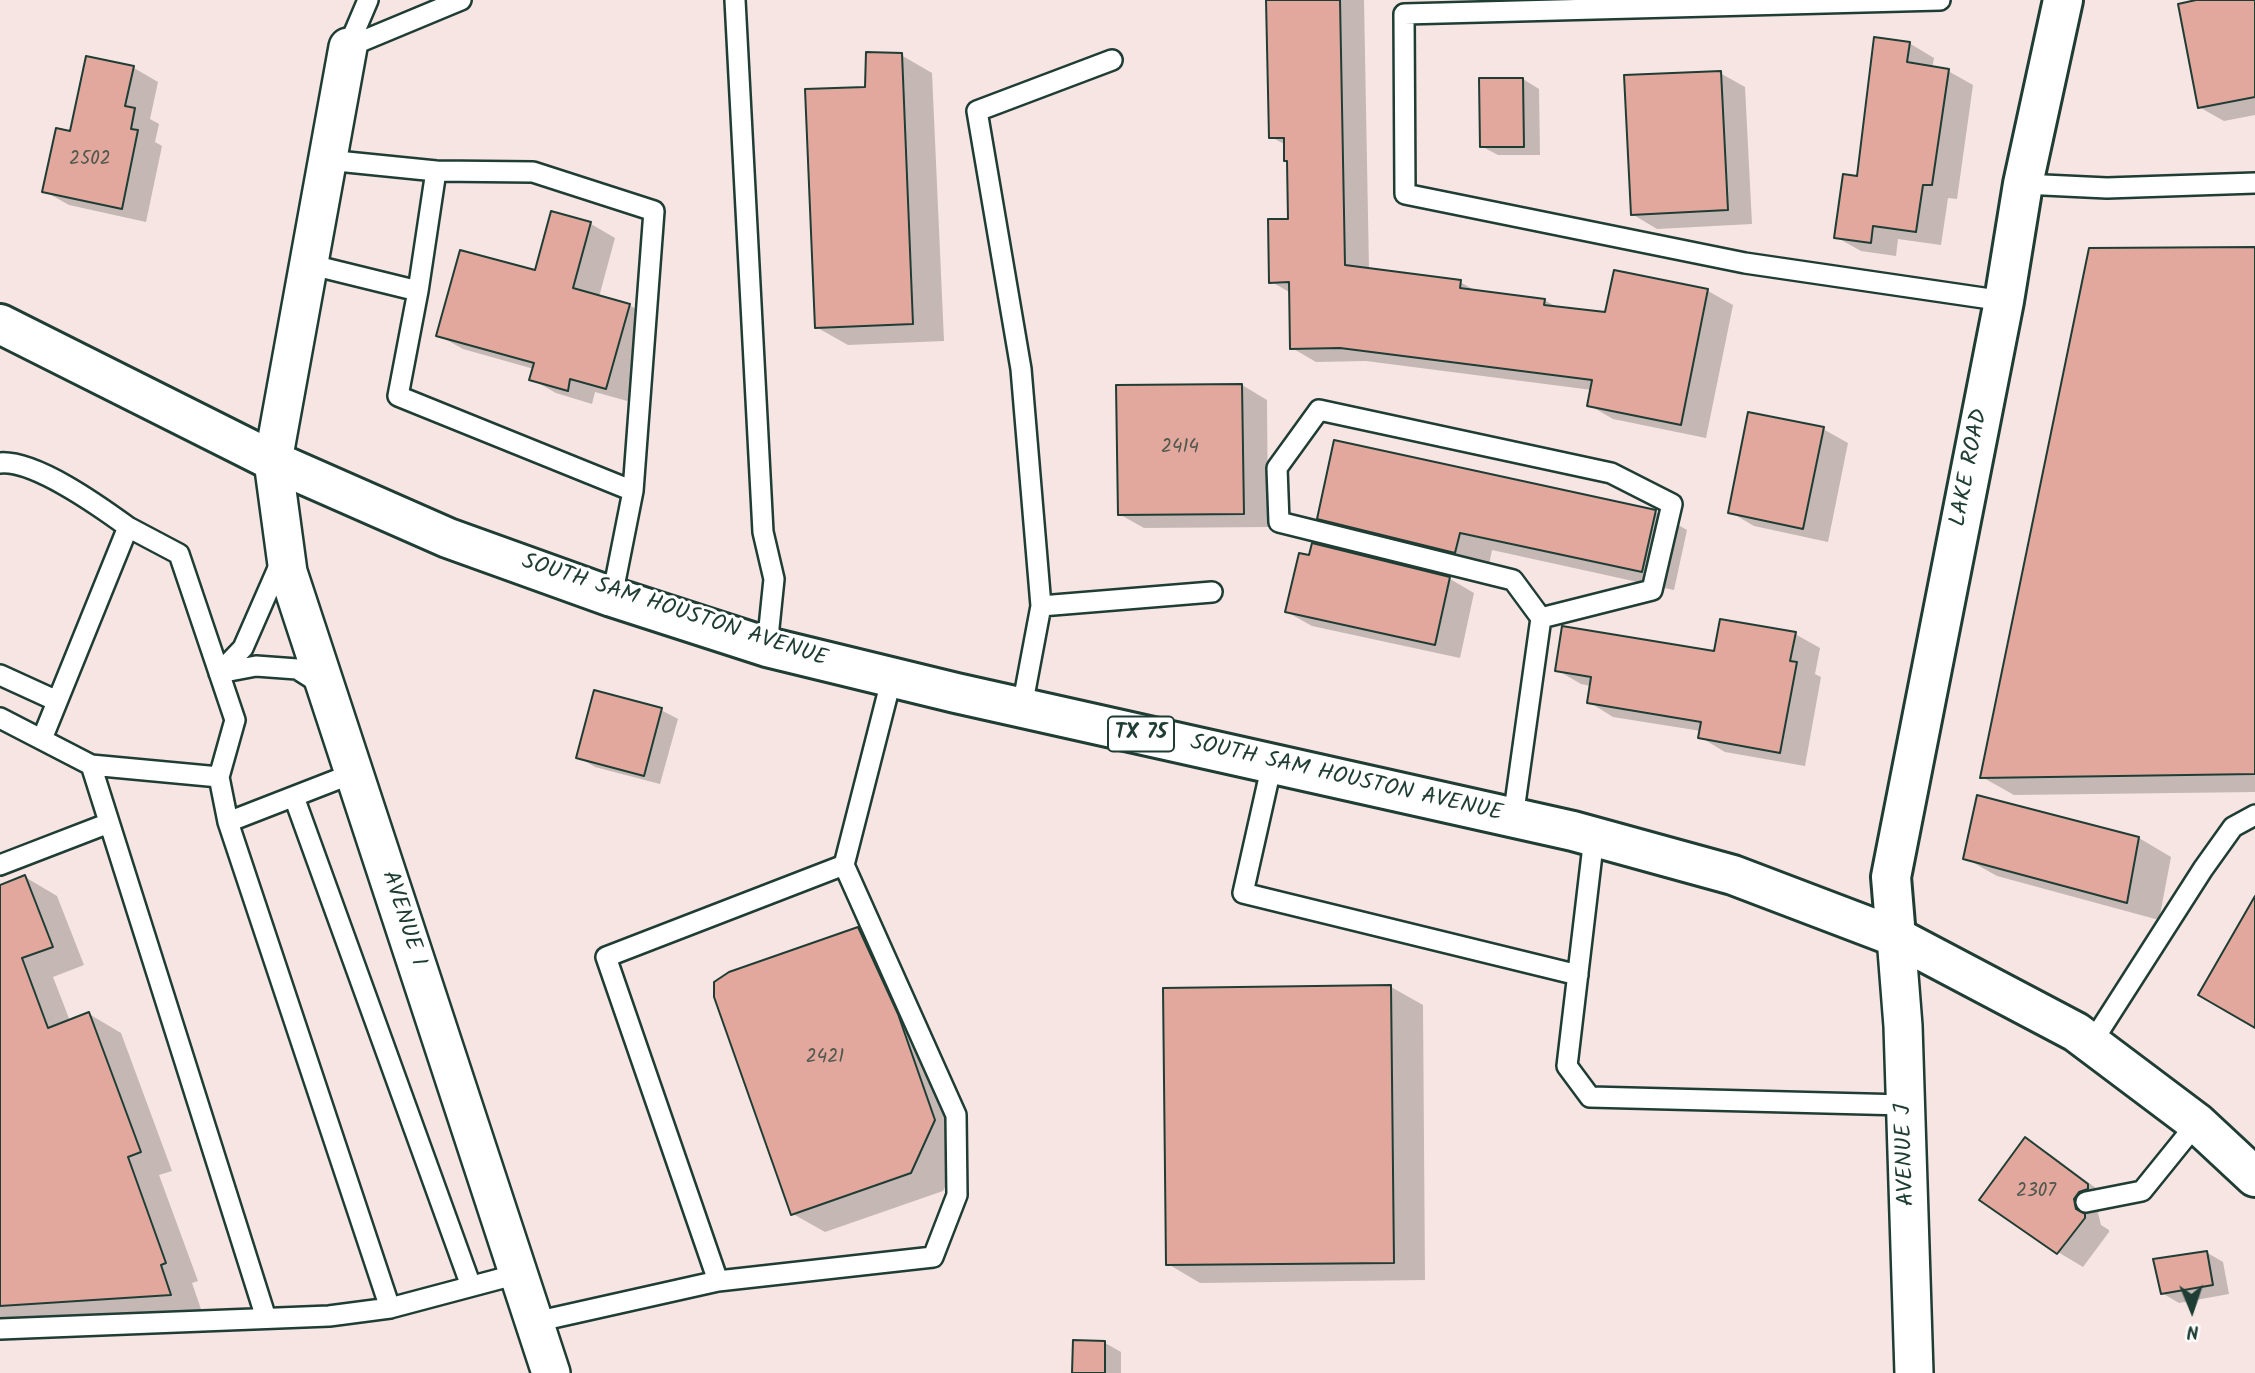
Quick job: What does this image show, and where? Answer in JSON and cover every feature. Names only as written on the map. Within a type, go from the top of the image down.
[{"type":"main road","name":"LAKE ROAD","points":[[1896,937],[1891,877],[2004,301],[2023,184],[2063,0]]},
{"type":"main road","name":"SOUTH SAM HOUSTON AVENUE","points":[[1,326],[272,461],[448,538],[612,597],[767,647],[1594,837],[1733,875],[1896,937],[2076,1032],[2197,1123],[2255,1177]]},
{"type":"street","name":"AVENUE I","points":[[348,47],[272,461],[288,572],[551,1373]]},
{"type":"street","name":"AVENUE J","points":[[1896,937],[1903,1027],[1914,1373]]},
{"type":"lane","points":[[348,47],[368,0]]},
{"type":"lane","points":[[348,47],[461,0]]},
{"type":"lane","points":[[735,0],[763,532],[774,579],[767,647]]},
{"type":"lane","points":[[1940,0],[1404,14],[1405,194],[1745,263],[2004,301]]},
{"type":"lane","points":[[1022,707],[1041,606],[1021,369],[977,111],[1112,60]]},
{"type":"lane","points":[[327,160],[436,171],[533,172],[654,211],[633,491],[612,597]]},
{"type":"lane","points":[[436,171],[418,291],[398,396],[633,491]]},
{"type":"lane","points":[[2023,184],[2107,188],[2255,183]]},
{"type":"lane","points":[[308,264],[418,291]]},
{"type":"lane","points":[[1513,818],[1541,618],[1513,580],[1279,522],[1277,467],[1319,410],[1611,473],[1672,504],[1652,590],[1541,618]]},
{"type":"lane","points":[[0,463],[26,466],[179,554],[234,720],[219,777],[228,822],[390,1308]]},
{"type":"lane","points":[[42,739],[128,527]]},
{"type":"lane","points":[[219,673],[243,648],[285,552]]},
{"type":"lane","points":[[1041,606],[1212,592]]},
{"type":"lane","points":[[219,673],[257,666],[297,669],[326,687]]},
{"type":"lane","points":[[0,675],[57,701]]},
{"type":"lane","points":[[535,1322],[718,1281],[933,1257],[957,1195],[956,1115],[844,865],[892,677]]},
{"type":"lane","points":[[0,718],[91,765],[219,777]]},
{"type":"lane","points":[[1272,764],[1243,893],[1578,975]]},
{"type":"lane","points":[[91,765],[266,1318]]},
{"type":"lane","points":[[228,822],[354,773]]},
{"type":"lane","points":[[294,797],[471,1286]]},
{"type":"lane","points":[[2091,1044],[2203,869],[2233,827],[2255,815]]},
{"type":"lane","points":[[0,865],[109,822]]},
{"type":"lane","points":[[1594,837],[1567,1066],[1590,1097],[1905,1105]]},
{"type":"lane","points":[[718,1281],[606,957],[844,865]]},
{"type":"lane","points":[[2087,1202],[2142,1191],[2197,1123]]},
{"type":"lane","points":[[0,1329],[330,1316],[390,1308],[518,1274]]},
{"type":"building","points":[[1266,0],[1340,0],[1345,265],[1461,280],[1460,288],[1545,299],[1544,305],[1605,312],[1614,270],[1708,289],[1681,425],[1587,406],[1592,380],[1340,348],[1290,349],[1289,282],[1269,283],[1268,219],[1288,219],[1284,138],[1269,138]]},
{"type":"building","points":[[2196,0],[2255,0],[2255,97],[2198,108],[2178,4]]},
{"type":"building","points":[[1874,37],[1910,42],[1907,62],[1949,69],[1932,185],[1923,185],[1916,232],[1873,226],[1871,243],[1834,238],[1843,174],[1857,176]]},
{"type":"building","points":[[866,52],[902,53],[913,324],[815,328],[805,89],[865,87]]},
{"type":"building","points":[[86,56],[134,66],[125,106],[135,108],[131,129],[138,130],[122,209],[42,192],[56,128],[70,131]]},
{"type":"building","points":[[1721,71],[1728,210],[1631,215],[1624,75]]},
{"type":"building","points":[[1479,78],[1523,78],[1524,147],[1480,147]]},
{"type":"building","points":[[551,211],[591,222],[573,288],[630,304],[606,389],[570,379],[568,391],[529,380],[534,363],[436,336],[460,250],[535,270]]},
{"type":"building","points":[[2255,247],[2255,774],[1980,778],[2089,248]]},
{"type":"building","points":[[1242,384],[1244,514],[1118,515],[1116,385]]},
{"type":"building","points":[[1748,412],[1824,427],[1803,529],[1728,513]]},
{"type":"building","points":[[1334,440],[1656,510],[1642,572],[1460,533],[1455,553],[1317,519]]},
{"type":"building","points":[[1312,543],[1450,577],[1435,645],[1285,612],[1299,553],[1309,555]]},
{"type":"building","points":[[1720,619],[1796,632],[1790,661],[1797,662],[1780,753],[1698,738],[1701,722],[1587,703],[1591,677],[1555,671],[1562,626],[1714,651]]},
{"type":"building","points":[[594,690],[662,708],[644,776],[576,758]]},
{"type":"building","points":[[1977,795],[2139,837],[2127,903],[1963,859]]},
{"type":"building","points":[[25,875],[53,947],[22,958],[48,1028],[89,1012],[141,1152],[128,1157],[166,1263],[161,1265],[171,1295],[0,1306],[0,885]]},
{"type":"building","points":[[2255,896],[2255,1028],[2198,995]]},
{"type":"building","points":[[858,927],[898,1014],[935,1120],[911,1173],[791,1215],[714,997],[714,982],[729,972]]},
{"type":"building","points":[[1391,985],[1394,1263],[1166,1265],[1163,988]]},
{"type":"building","points":[[2025,1137],[2088,1184],[2088,1189],[2079,1192],[2074,1199],[2076,1209],[2085,1214],[2085,1218],[2057,1254],[1979,1200]]},
{"type":"building","points":[[2207,1251],[2213,1285],[2161,1294],[2153,1259]]},
{"type":"building","points":[[1073,1340],[1105,1341],[1105,1373],[1072,1373]]}]
